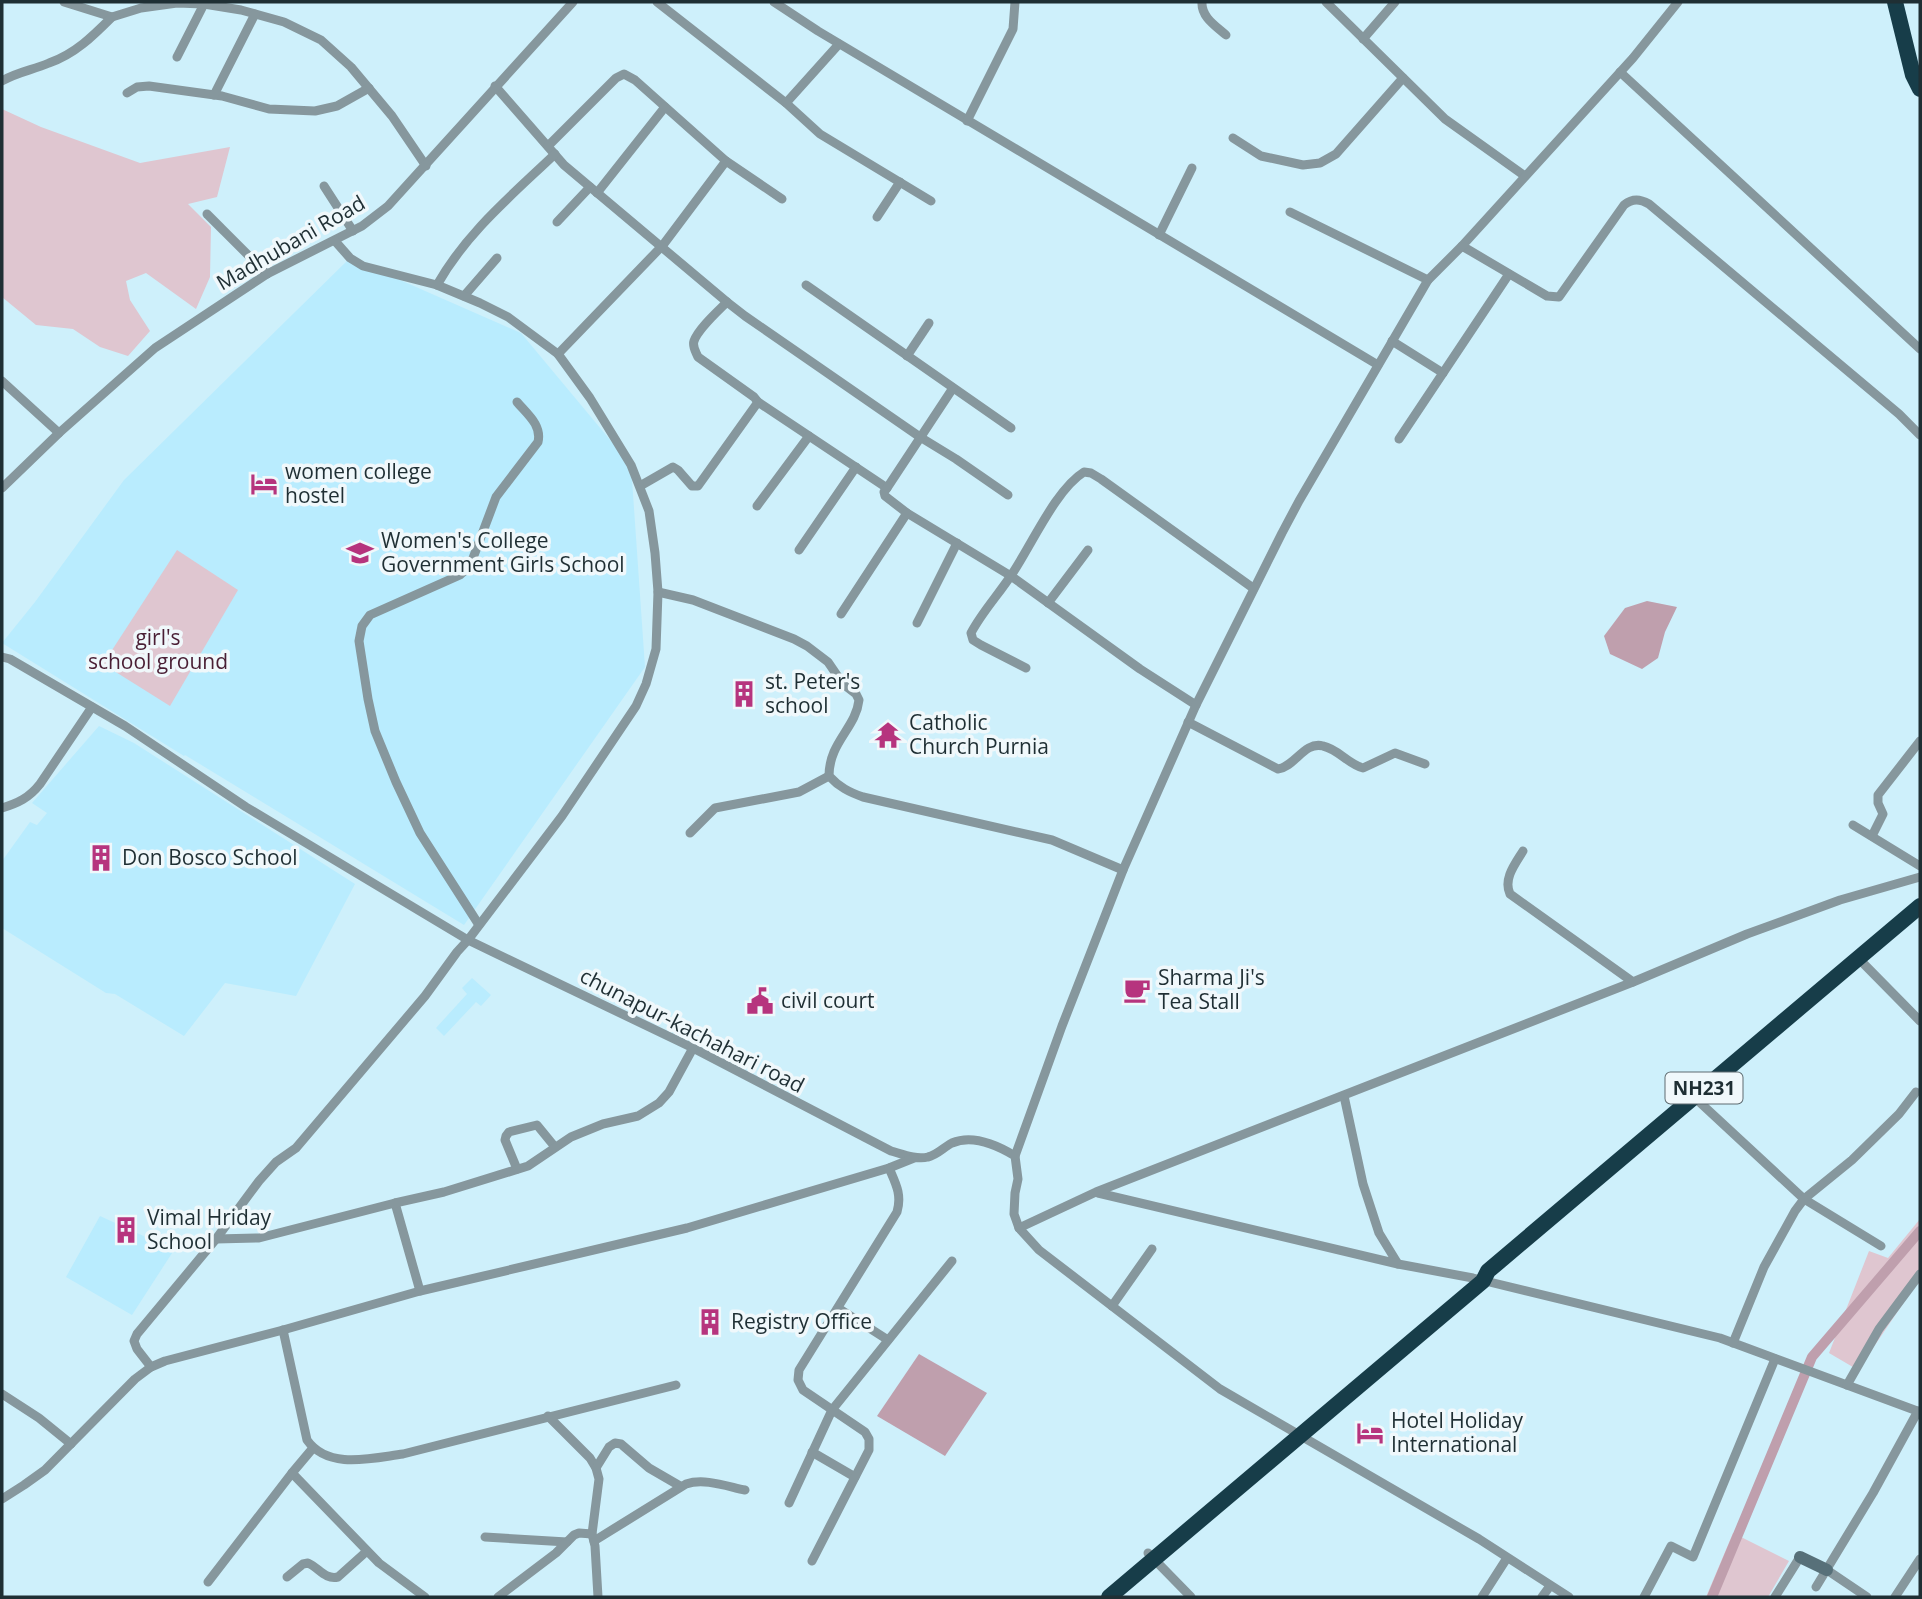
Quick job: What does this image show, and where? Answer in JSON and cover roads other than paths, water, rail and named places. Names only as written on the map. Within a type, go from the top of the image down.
[{"type":"highway","points":[[1895,2],[1913,75],[1920,89]]},
{"type":"highway","name":"NH231","points":[[1109,1597],[1294,1433],[1920,906]]},
{"type":"highway","name":"NH231","points":[[1097,1597],[1151,1557]]},
{"type":"street","points":[[64,2],[93,6],[112,17]]},
{"type":"street","name":"Madhubani Road","points":[[2,488],[155,348],[267,274],[354,231],[388,206],[573,2]]},
{"type":"street","points":[[657,2],[786,103],[820,134],[931,201]]},
{"type":"street","points":[[774,2],[967,121],[1378,365]]},
{"type":"street","points":[[967,121],[1013,29],[1015,2]]},
{"type":"street","points":[[1202,2],[1205,16],[1226,35]]},
{"type":"street","points":[[1326,2],[1445,119],[1525,176]]},
{"type":"street","points":[[1363,39],[1395,2]]},
{"type":"street","points":[[1569,1597],[1479,1539],[1220,1389],[1039,1250],[1019,1228],[1014,1214],[1018,1179],[1015,1156],[1123,870],[1196,705],[1293,511],[1428,280],[1620,72],[1678,2]]},
{"type":"street","points":[[2,81],[12,75],[51,63],[87,42],[112,17],[141,8],[177,3],[204,4],[255,13],[284,22],[321,40],[351,67],[369,88],[426,166]]},
{"type":"street","points":[[177,57],[204,4]]},
{"type":"street","points":[[214,95],[255,13]]},
{"type":"street","points":[[786,103],[839,44]]},
{"type":"street","points":[[2,69],[12,75]]},
{"type":"street","points":[[1620,72],[1920,349]]},
{"type":"street","points":[[548,146],[620,75],[629,75],[726,161],[782,199]]},
{"type":"street","points":[[1233,138],[1261,156],[1303,165],[1320,163],[1336,154],[1404,78]]},
{"type":"street","points":[[127,93],[137,87],[149,86],[232,98],[268,109],[315,111],[337,106],[369,88]]},
{"type":"street","points":[[495,86],[564,165],[727,302],[1008,495]]},
{"type":"street","points":[[557,222],[593,190],[665,107]]},
{"type":"street","points":[[437,285],[470,236],[555,154]]},
{"type":"street","points":[[558,354],[661,247],[726,161]]},
{"type":"street","points":[[1159,235],[1192,168]]},
{"type":"street","points":[[877,217],[900,182]]},
{"type":"street","points":[[324,186],[354,231]]},
{"type":"street","points":[[1462,246],[1547,296],[1559,297],[1624,205],[1630,200],[1640,200],[1649,204],[1754,290],[1920,435]]},
{"type":"street","points":[[1290,212],[1428,280]]},
{"type":"street","points":[[207,215],[267,274]]},
{"type":"street","points":[[151,1367],[137,1349],[134,1341],[137,1334],[216,1240],[259,1181],[276,1163],[296,1148],[425,996],[480,925],[562,816],[636,706],[646,684],[656,649],[658,592],[649,510],[631,465],[618,442],[558,354],[508,317],[437,285],[363,266],[350,258],[335,241]]},
{"type":"street","points":[[464,296],[497,258]]},
{"type":"street","points":[[1399,439],[1509,274]]},
{"type":"street","points":[[806,285],[1011,428]]},
{"type":"street","points":[[727,302],[694,341],[698,357],[758,402],[887,488]]},
{"type":"street","points":[[907,356],[929,323]]},
{"type":"street","points":[[1392,341],[1443,373]]},
{"type":"street","points":[[2,381],[59,433]]},
{"type":"street","points":[[953,388],[884,492],[885,496],[907,513],[1011,576],[1140,670],[1196,705]]},
{"type":"street","points":[[480,925],[420,833],[396,782],[375,731],[359,641],[362,626],[370,615],[460,575],[470,566],[496,497],[538,442],[538,427],[517,402]]},
{"type":"street","points":[[640,486],[673,467],[692,486],[698,486],[758,402]]},
{"type":"street","points":[[757,506],[809,436]]},
{"type":"street","points":[[799,550],[856,467]]},
{"type":"street","points":[[1026,668],[973,640],[971,633],[1011,576],[1058,500],[1077,476],[1084,472],[1101,479],[1253,589]]},
{"type":"street","points":[[841,614],[907,513]]},
{"type":"street","points":[[917,623],[957,543]]},
{"type":"street","points":[[1048,604],[1088,550]]},
{"type":"street","points":[[658,592],[693,600],[794,639],[828,662],[859,700],[829,762],[829,776],[838,786],[863,797],[1052,840],[1123,870]]},
{"type":"street","name":"chunapur-kachahari road","points":[[2,657],[125,726],[246,807],[468,940],[694,1048],[891,1151],[914,1158]]},
{"type":"street","points":[[2,808],[30,796],[92,707]]},
{"type":"street","points":[[1188,722],[1279,769],[1288,766],[1309,747],[1319,744],[1363,768],[1395,753],[1425,764]]},
{"type":"street","points":[[1872,836],[1883,814],[1878,795],[1920,741]]},
{"type":"street","points":[[691,833],[715,808],[799,792],[829,776]]},
{"type":"street","points":[[1853,825],[1920,866]]},
{"type":"street","points":[[1523,851],[1510,874],[1507,888],[1510,894],[1633,982]]},
{"type":"street","points":[[1019,1228],[1096,1192],[1633,982],[1747,934],[1840,900],[1920,877]]},
{"type":"street","points":[[1859,959],[1920,1021]]},
{"type":"street","points":[[216,1240],[259,1238],[444,1192],[528,1166],[571,1137],[588,1129],[638,1115],[659,1103],[694,1048]]},
{"type":"street","points":[[1733,1343],[1764,1267],[1795,1210],[1804,1199],[1852,1160],[1899,1114],[1916,1092]]},
{"type":"street","points":[[1344,1096],[1367,1197],[1379,1233],[1398,1264]]},
{"type":"street","points":[[1694,1097],[1804,1199],[1881,1246]]},
{"type":"street","points":[[517,1169],[505,1140],[509,1132],[537,1125],[555,1147]]},
{"type":"street","points":[[2,1499],[44,1470],[120,1392],[151,1367],[181,1356],[420,1291],[680,1230],[889,1168],[914,1158],[929,1157],[954,1142],[975,1140],[998,1146],[1015,1156]]},
{"type":"street","points":[[812,1560],[869,1450],[869,1439],[865,1432],[803,1390],[798,1380],[799,1370],[897,1212],[900,1201],[898,1190],[889,1168]]},
{"type":"street","points":[[1096,1192],[1398,1264],[1481,1277],[1707,1335],[1919,1412],[1816,1587]]},
{"type":"street","points":[[395,1203],[420,1291]]},
{"type":"street","points":[[1112,1306],[1152,1249]]},
{"type":"street","points":[[789,1503],[832,1409],[952,1261]]},
{"type":"street","points":[[1847,1385],[1879,1329],[1920,1274]]},
{"type":"street","points":[[838,1308],[888,1340]]},
{"type":"street","points":[[283,1330],[307,1440],[313,1448],[332,1457],[345,1459],[357,1460],[419,1450],[676,1385]]},
{"type":"street","points":[[1644,1597],[1671,1546],[1693,1558],[1775,1359]]},
{"type":"street","points":[[2,1394],[39,1418],[71,1444]]},
{"type":"street","points":[[548,1416],[590,1458],[596,1468],[599,1479],[593,1538],[598,1597]]},
{"type":"street","points":[[596,1468],[609,1447],[615,1443],[621,1444],[641,1463],[680,1486]]},
{"type":"street","points":[[208,1582],[313,1448]]},
{"type":"street","points":[[812,1452],[855,1477]]},
{"type":"street","points":[[292,1473],[379,1563],[418,1595]]},
{"type":"street","points":[[593,1538],[693,1481],[745,1490]]},
{"type":"street","points":[[498,1597],[556,1553],[574,1535],[579,1533],[593,1538]]},
{"type":"street","points":[[485,1537],[567,1542]]},
{"type":"street","points":[[287,1577],[308,1563],[327,1577],[338,1577],[367,1551]]},
{"type":"street","points":[[1151,1557],[1191,1597]]},
{"type":"street","points":[[1774,1597],[1800,1557],[1827,1570],[1867,1597]]},
{"type":"street","points":[[1482,1597],[1507,1558]]},
{"type":"street","points":[[1895,1597],[1920,1559]]},
{"type":"street","points":[[1542,1597],[1550,1586]]},
{"type":"waterway","points":[[1712,1597],[1812,1357],[1920,1231]]},
{"type":"place","name":"women college hostel","points":[[264,484]]},
{"type":"place","name":"Women's College Government Girls School","points":[[360,553]]},
{"type":"place","name":"st. Peter's school","points":[[744,694]]},
{"type":"place","name":"Catholic Church Purnia","points":[[888,735]]},
{"type":"place","name":"Don Bosco School","points":[[101,858]]},
{"type":"place","name":"Sharma Ji's Tea Stall","points":[[1137,990]]},
{"type":"place","name":"civil court","points":[[760,1001]]},
{"type":"place","name":"Vimal Hriday School","points":[[126,1230]]},
{"type":"place","name":"Registry Office","points":[[710,1322]]},
{"type":"place","name":"Hotel Holiday International","points":[[1370,1433]]},
{"type":"park label","name":"girl's school ground","points":[[158,650]]}]
